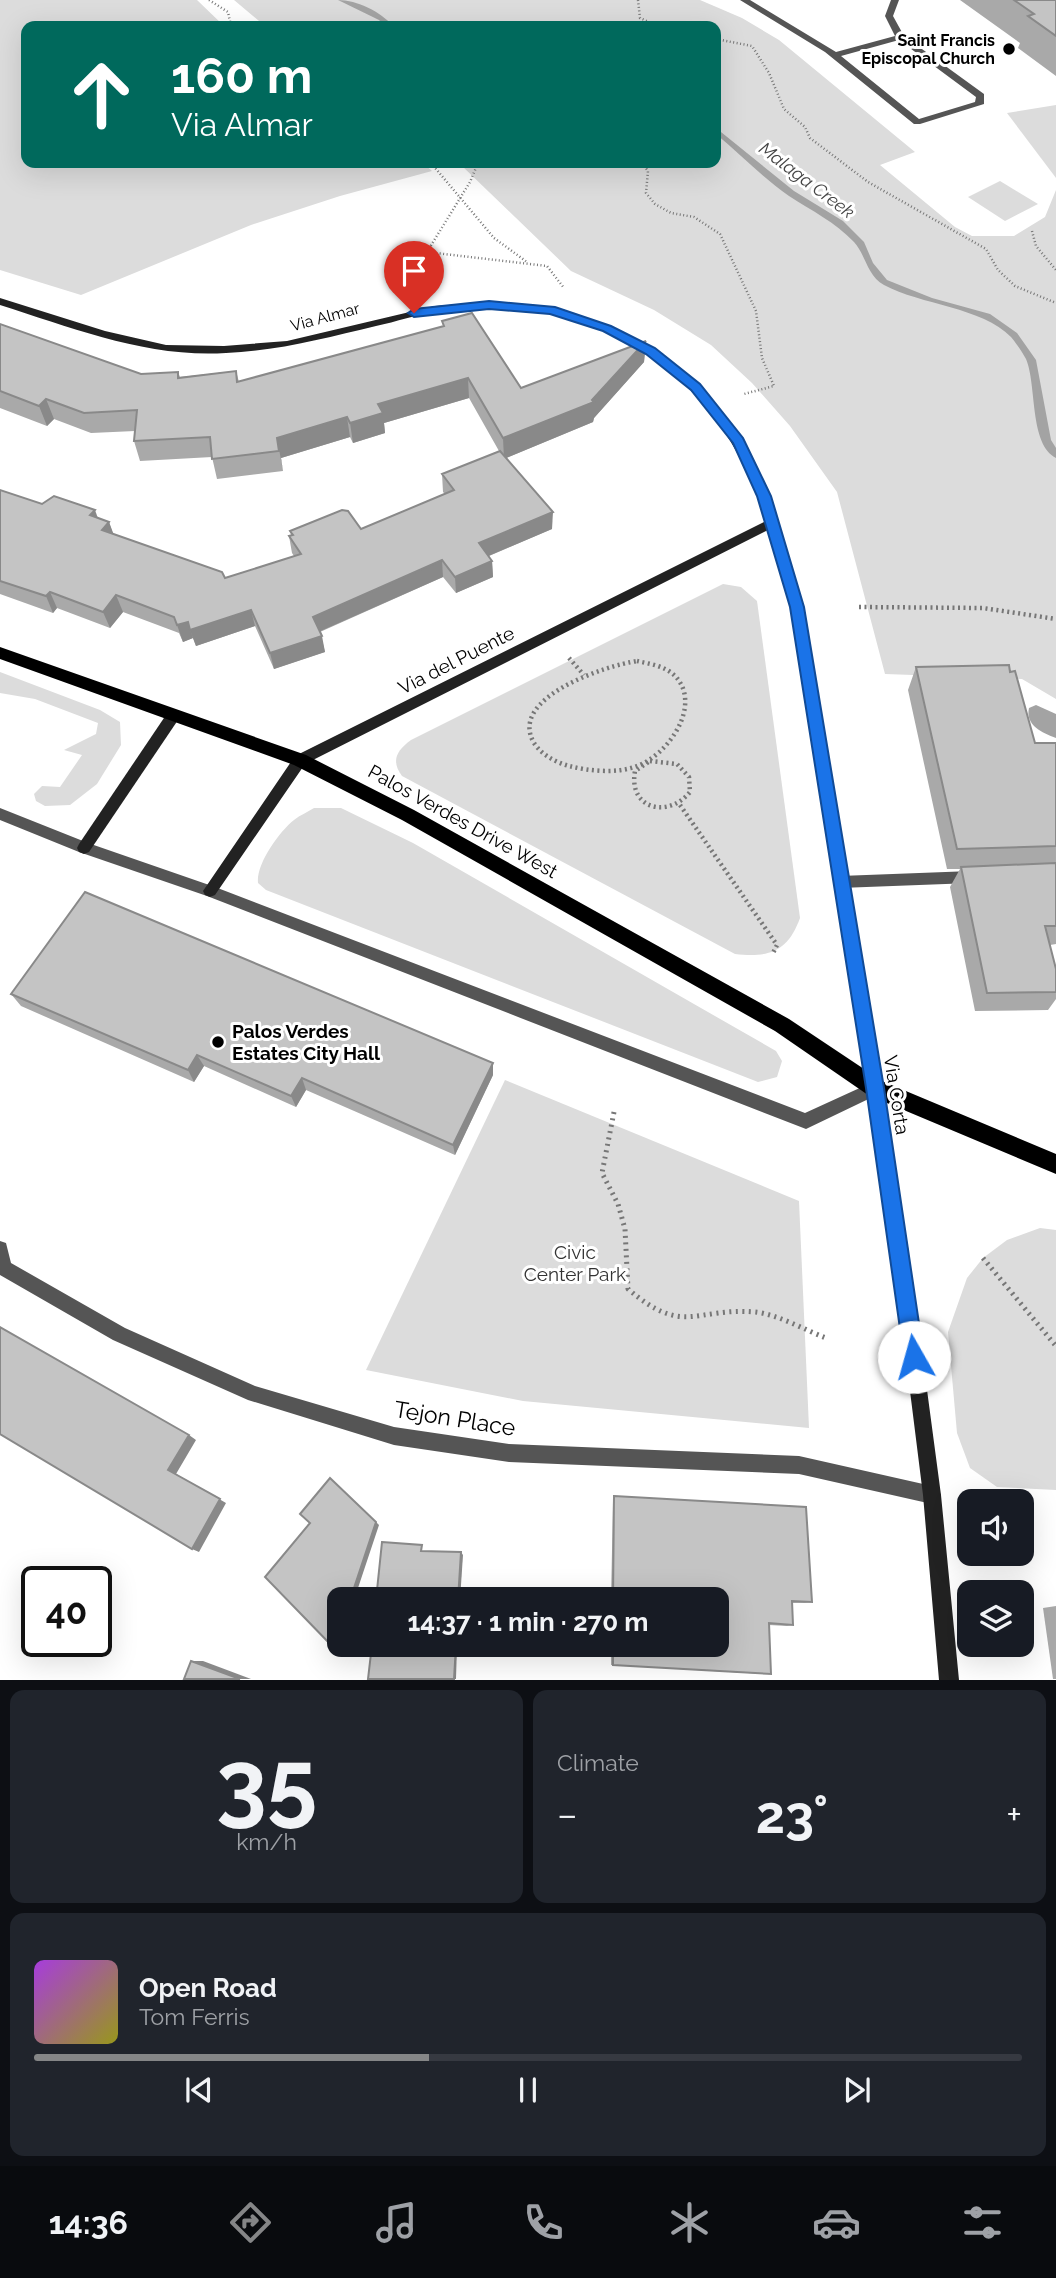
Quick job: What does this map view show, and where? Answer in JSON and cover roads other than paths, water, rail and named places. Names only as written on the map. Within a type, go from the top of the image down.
[{"type":"main road","name":"Palos Verdes Drive West","points":[[0,653],[300,760],[408,815],[782,1025],[875,1088],[1056,1164]]},
{"type":"street","points":[[744,0],[834,55],[917,122],[979,104],[981,96],[900,37],[889,16],[895,0]]},
{"type":"street","points":[[834,55],[900,37]]},
{"type":"street","name":"Via Almar","points":[[0,301],[103,334],[166,349],[224,350],[287,344],[435,309],[489,305],[551,310],[607,328],[650,351],[696,387],[738,441],[764,496],[772,523]]},
{"type":"street","name":"Via del Puente","points":[[210,891],[300,760],[772,523]]},
{"type":"street","name":"Via Corta","points":[[772,523],[797,607],[875,1088],[932,1495],[949,1679]]},
{"type":"street","points":[[84,848],[173,716]]},
{"type":"street","points":[[0,814],[84,848],[210,891],[806,1122],[875,1088]]},
{"type":"street","points":[[840,882],[992,876]]},
{"type":"street","name":"Tejon Place","points":[[1,1261],[119,1334],[254,1394],[394,1436],[509,1453],[799,1465],[932,1495]]},
{"type":"waterway","name":"Malaga Creek","points":[[342,0],[385,21]]},
{"type":"waterway","name":"Malaga Creek","points":[[721,134],[791,193],[840,223],[861,244],[869,264],[884,282],[929,300],[987,316],[1014,335],[1031,360],[1046,441],[1056,455]]},
{"type":"place","name":"Saint Francis Episcopal Church","points":[[1009,49]]},
{"type":"place","name":"Palos Verdes Estates City Hall","points":[[218,1042]]},
{"type":"park label","name":"Civic Center Park","points":[[575,1263]]}]
